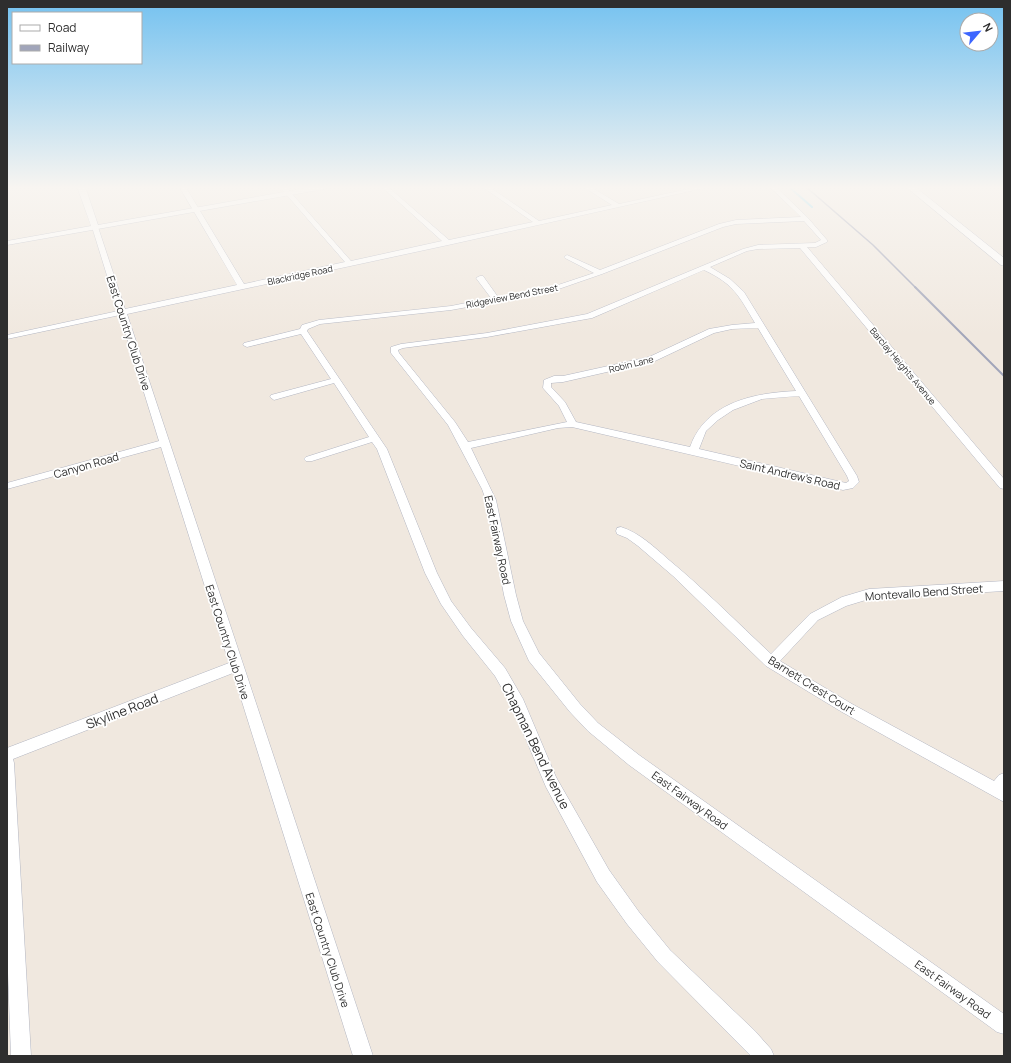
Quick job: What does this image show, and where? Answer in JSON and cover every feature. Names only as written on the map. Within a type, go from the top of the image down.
[{"type":"main road","points":[[970,236],[1004,263]]},
{"type":"street","points":[[7,243],[47,236]]},
{"type":"street","name":"East Country Club Drive","points":[[97,236],[363,1056]]},
{"type":"street","points":[[211,236],[242,287]]},
{"type":"street","points":[[326,236],[350,264]]},
{"type":"street","points":[[440,236],[448,243]]},
{"type":"street","name":"Blackridge Road","points":[[7,338],[481,236]]},
{"type":"street","name":"Ridgeview Bend Street","points":[[247,345],[304,329],[318,322],[451,308],[550,290],[694,236]]},
{"type":"street","name":"East Fairway Road","points":[[820,236],[825,241],[816,245],[751,248],[589,316],[487,335],[400,346],[394,349],[395,353],[452,424],[465,446],[491,500],[510,595],[517,621],[534,657],[575,708],[593,727],[634,760],[1004,1025]]},
{"type":"street","name":"Barclay Heights Avenue","points":[[802,246],[1004,486]]},
{"type":"street","points":[[567,256],[600,272]]},
{"type":"street","name":"Saint Andrew's Road","points":[[465,446],[558,425],[572,424],[843,487],[850,486],[854,482],[852,476],[733,283],[720,274],[704,267]]},
{"type":"street","points":[[480,278],[496,300]]},
{"type":"street","name":"Robin Lane","points":[[572,424],[570,418],[552,392],[547,388],[547,382],[554,379],[571,377],[652,359],[706,333],[719,329],[760,326]]},
{"type":"street","name":"Chapman Bend Avenue","points":[[304,329],[382,449],[418,544],[434,580],[447,604],[467,632],[500,672],[518,703],[551,782],[603,876],[633,918],[664,956],[748,1038],[764,1056]]},
{"type":"street","points":[[274,396],[336,380]]},
{"type":"street","points":[[693,451],[698,437],[704,427],[736,406],[760,396],[802,393]]},
{"type":"street","points":[[309,459],[375,438]]},
{"type":"street","name":"Canyon Road","points":[[7,486],[164,443]]},
{"type":"street","name":"Barnett Crest Court","points":[[621,531],[631,535],[677,572],[771,662],[847,708],[1001,789]]},
{"type":"street","name":"Montevallo Bend Street","points":[[771,662],[814,617],[842,602],[870,594],[1004,586]]},
{"type":"street","name":"Skyline Road","points":[[7,755],[236,666]]},
{"type":"street","points":[[7,763],[21,1056]]},
{"type":"railway","points":[[862,236],[1004,376]]}]
